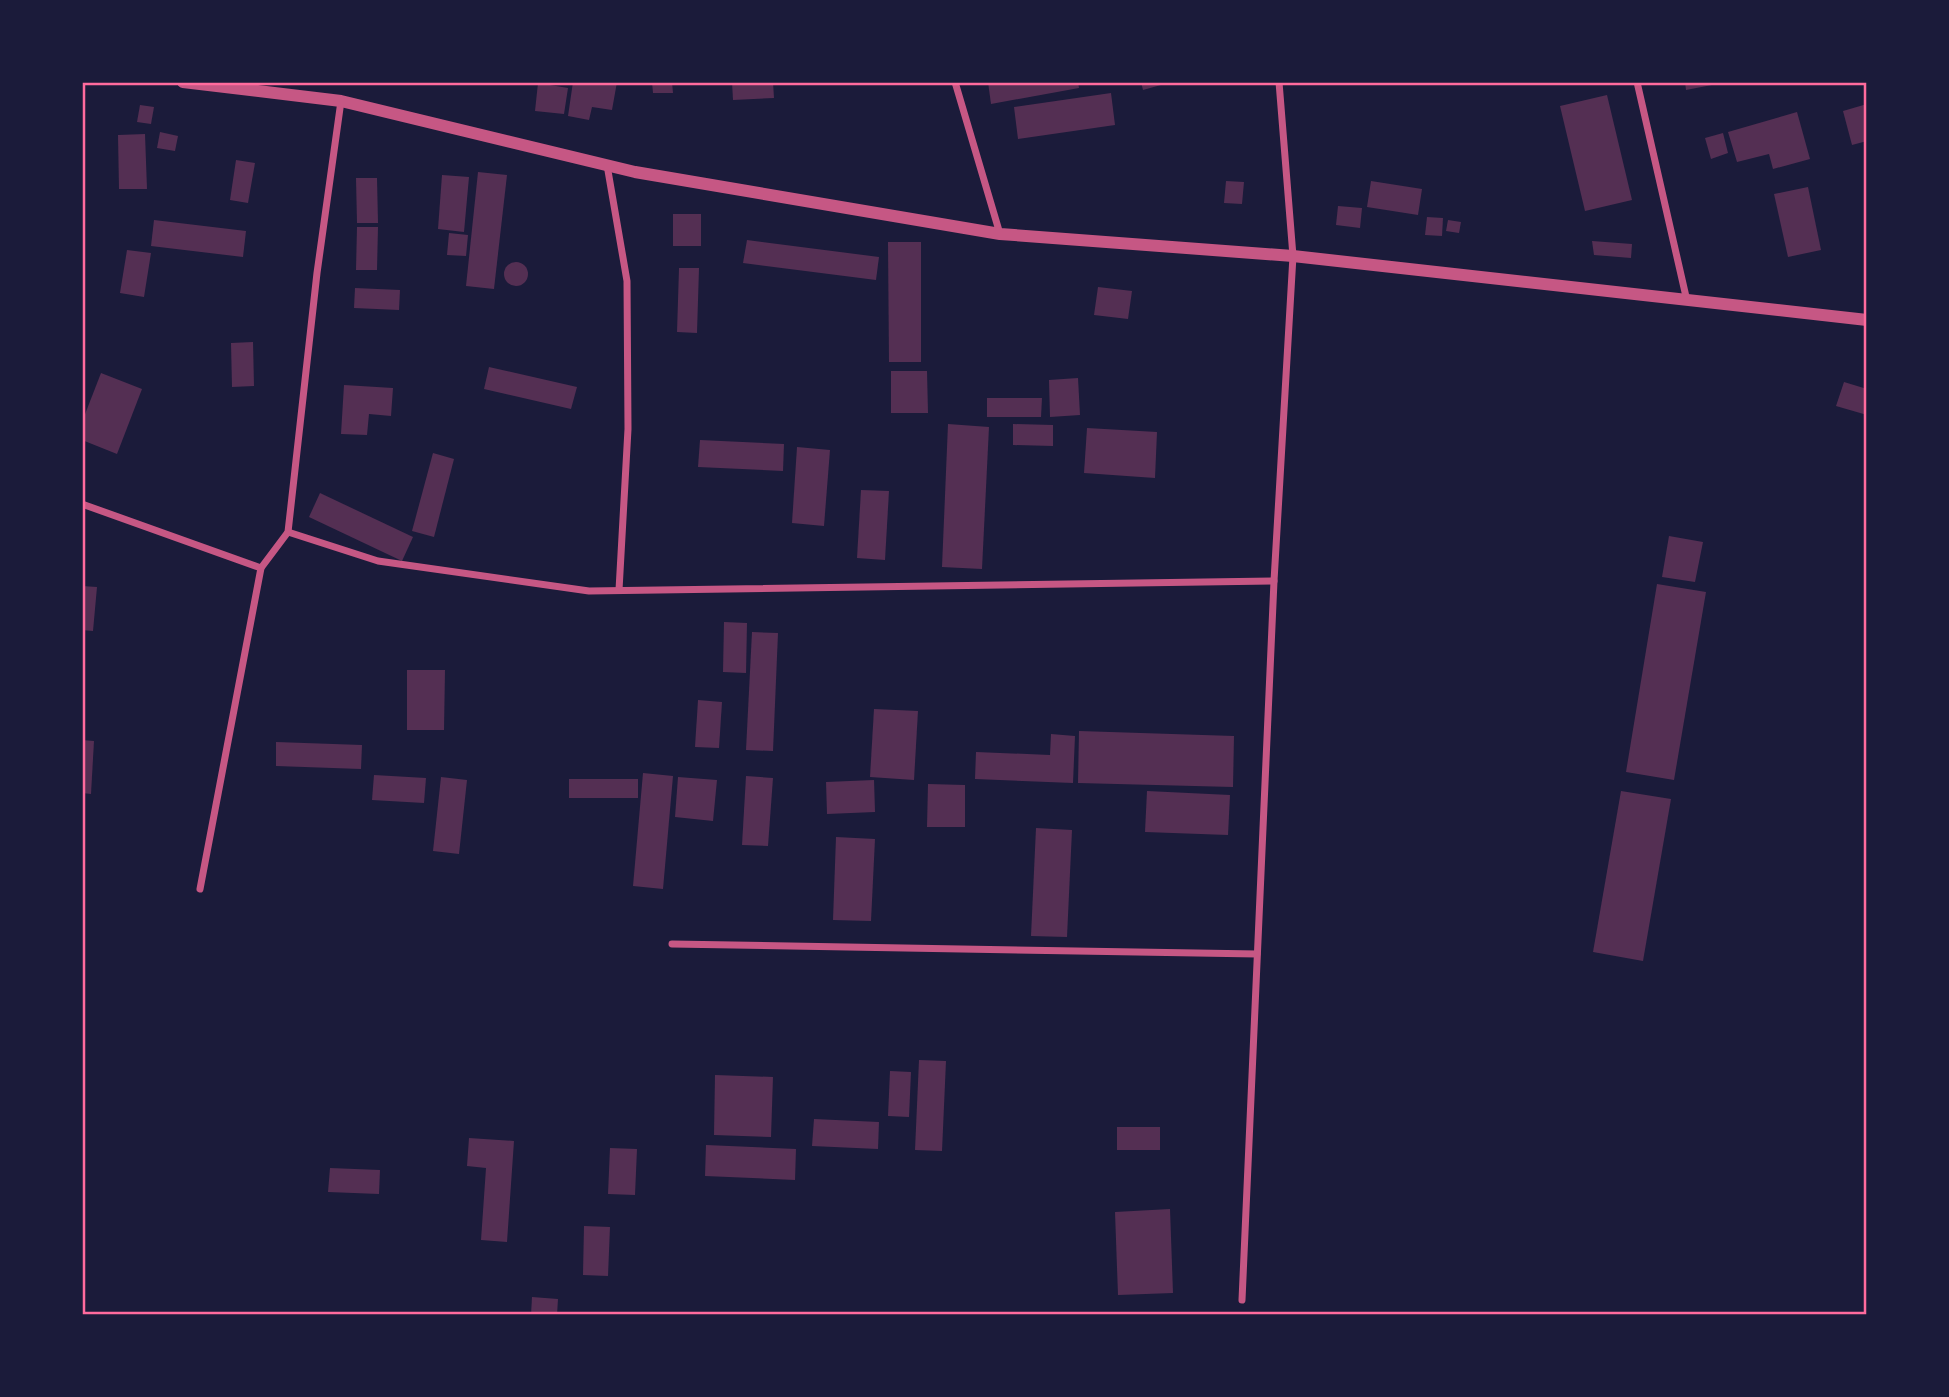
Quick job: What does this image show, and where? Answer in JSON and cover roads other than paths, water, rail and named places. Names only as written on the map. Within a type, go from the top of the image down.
[{"type":"street","points":[[183,82],[266,88],[341,101],[607,165],[1000,234],[1293,256],[1867,320]]},
{"type":"street","points":[[955,82],[1000,234]]},
{"type":"street","points":[[1242,1300],[1274,581],[1293,256],[1279,82]]},
{"type":"street","points":[[1637,82],[1687,302]]},
{"type":"street","points":[[200,889],[261,568],[288,532],[317,273],[341,101]]},
{"type":"street","points":[[607,165],[627,281],[628,429],[620,590]]},
{"type":"street","points":[[82,504],[261,568]]},
{"type":"street","points":[[288,532],[378,561],[589,590],[1274,581]]},
{"type":"street","points":[[672,944],[1257,954]]}]
